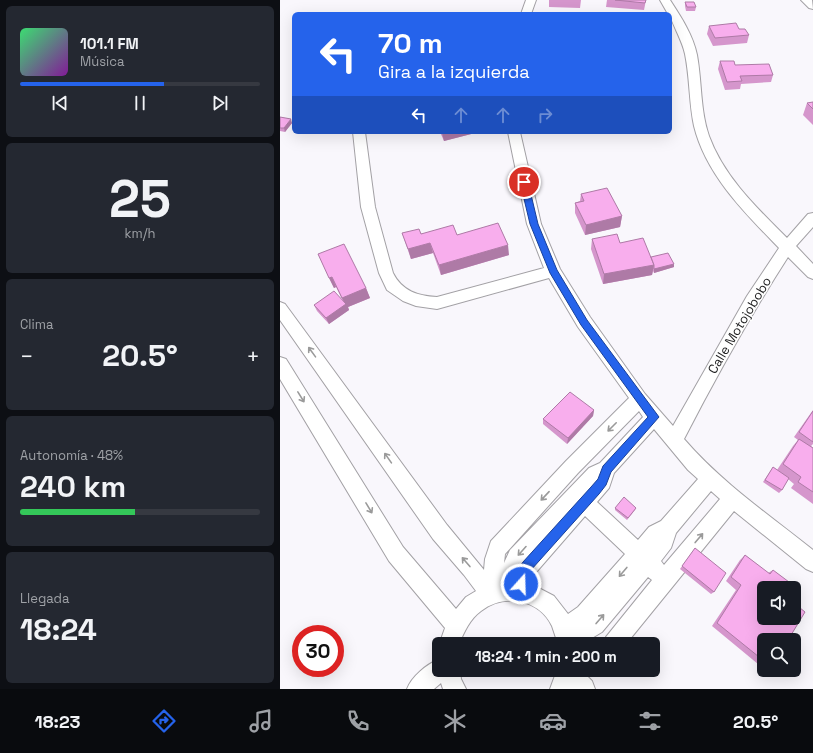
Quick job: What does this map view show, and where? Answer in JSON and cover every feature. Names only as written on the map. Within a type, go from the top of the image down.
[{"type":"street","points":[[527,12],[531,0]]},
{"type":"street","points":[[665,0],[680,23],[690,54],[694,94],[704,137],[713,157],[731,188],[813,273]]},
{"type":"street","points":[[806,0],[813,6]]},
{"type":"street","points":[[359,134],[368,207],[386,273],[392,286],[408,297],[421,302],[437,303],[553,271]]},
{"type":"street","points":[[514,134],[534,224],[553,271],[584,322],[640,399],[694,464],[733,498],[813,562]]},
{"type":"street","name":"Calle Motojobobo","points":[[675,440],[700,390],[739,325],[752,300],[788,246],[813,218]]},
{"type":"street","points":[[280,308],[440,532],[472,568],[503,591],[538,597],[545,602],[552,609],[566,636],[580,634],[595,625],[643,558],[664,541],[668,528],[710,479]]},
{"type":"street","points":[[280,364],[396,554],[456,624]]},
{"type":"street","points":[[503,591],[494,568],[494,557],[498,548],[560,480],[640,399]]},
{"type":"street","points":[[451,637],[456,624],[470,606],[503,591],[522,574],[580,499],[603,482],[606,469],[654,417]]},
{"type":"street","points":[[560,480],[665,579]]},
{"type":"street","points":[[619,637],[733,498]]},
{"type":"street","points":[[418,689],[432,676]]},
{"type":"street","points":[[450,677],[454,689]]},
{"type":"street","points":[[565,677],[584,689]]},
{"type":"building","points":[[615,0],[646,0],[645,3]]},
{"type":"building","points":[[685,2],[694,2],[696,7],[687,7]]},
{"type":"building","points":[[736,23],[739,29],[745,29],[749,35],[715,38],[709,26]]},
{"type":"building","points":[[720,61],[734,61],[735,65],[769,64],[773,75],[740,76],[742,81],[727,82]]},
{"type":"building","points":[[813,102],[813,109],[807,103]]},
{"type":"building","points":[[280,117],[291,119],[284,128],[280,128]]},
{"type":"building","points":[[607,188],[622,216],[586,225],[575,203],[584,201],[581,194]]},
{"type":"building","points":[[498,223],[508,245],[439,265],[430,243],[408,249],[402,233],[419,229],[421,234],[453,225],[457,235]]},
{"type":"building","points":[[617,234],[620,243],[643,238],[654,265],[604,274],[592,239]]},
{"type":"building","points":[[344,244],[366,288],[342,298],[332,277],[329,278],[318,254]]},
{"type":"building","points":[[668,253],[674,264],[654,269],[651,257]]},
{"type":"building","points":[[334,291],[346,304],[326,318],[314,305]]},
{"type":"building","points":[[570,392],[594,410],[568,438],[543,419]]},
{"type":"building","points":[[813,411],[813,442],[799,432]]},
{"type":"building","points":[[799,439],[813,448],[813,492],[798,482],[801,477],[783,464]]},
{"type":"building","points":[[773,467],[789,478],[782,490],[765,480]]},
{"type":"building","points":[[624,497],[636,508],[628,518],[615,508]]},
{"type":"building","points":[[695,548],[726,573],[714,592],[682,566]]},
{"type":"building","points":[[745,555],[770,574],[773,570],[788,581],[757,581],[757,625],[797,625],[792,633],[757,633],[757,655],[717,623],[741,585],[731,577]]},
{"type":"building","points":[[801,609],[805,612],[801,619]]},
{"type":"route","points":[[521,584],[522,574],[527,566],[603,482],[606,469],[654,417],[584,322],[553,271],[534,224],[524,182]]}]
